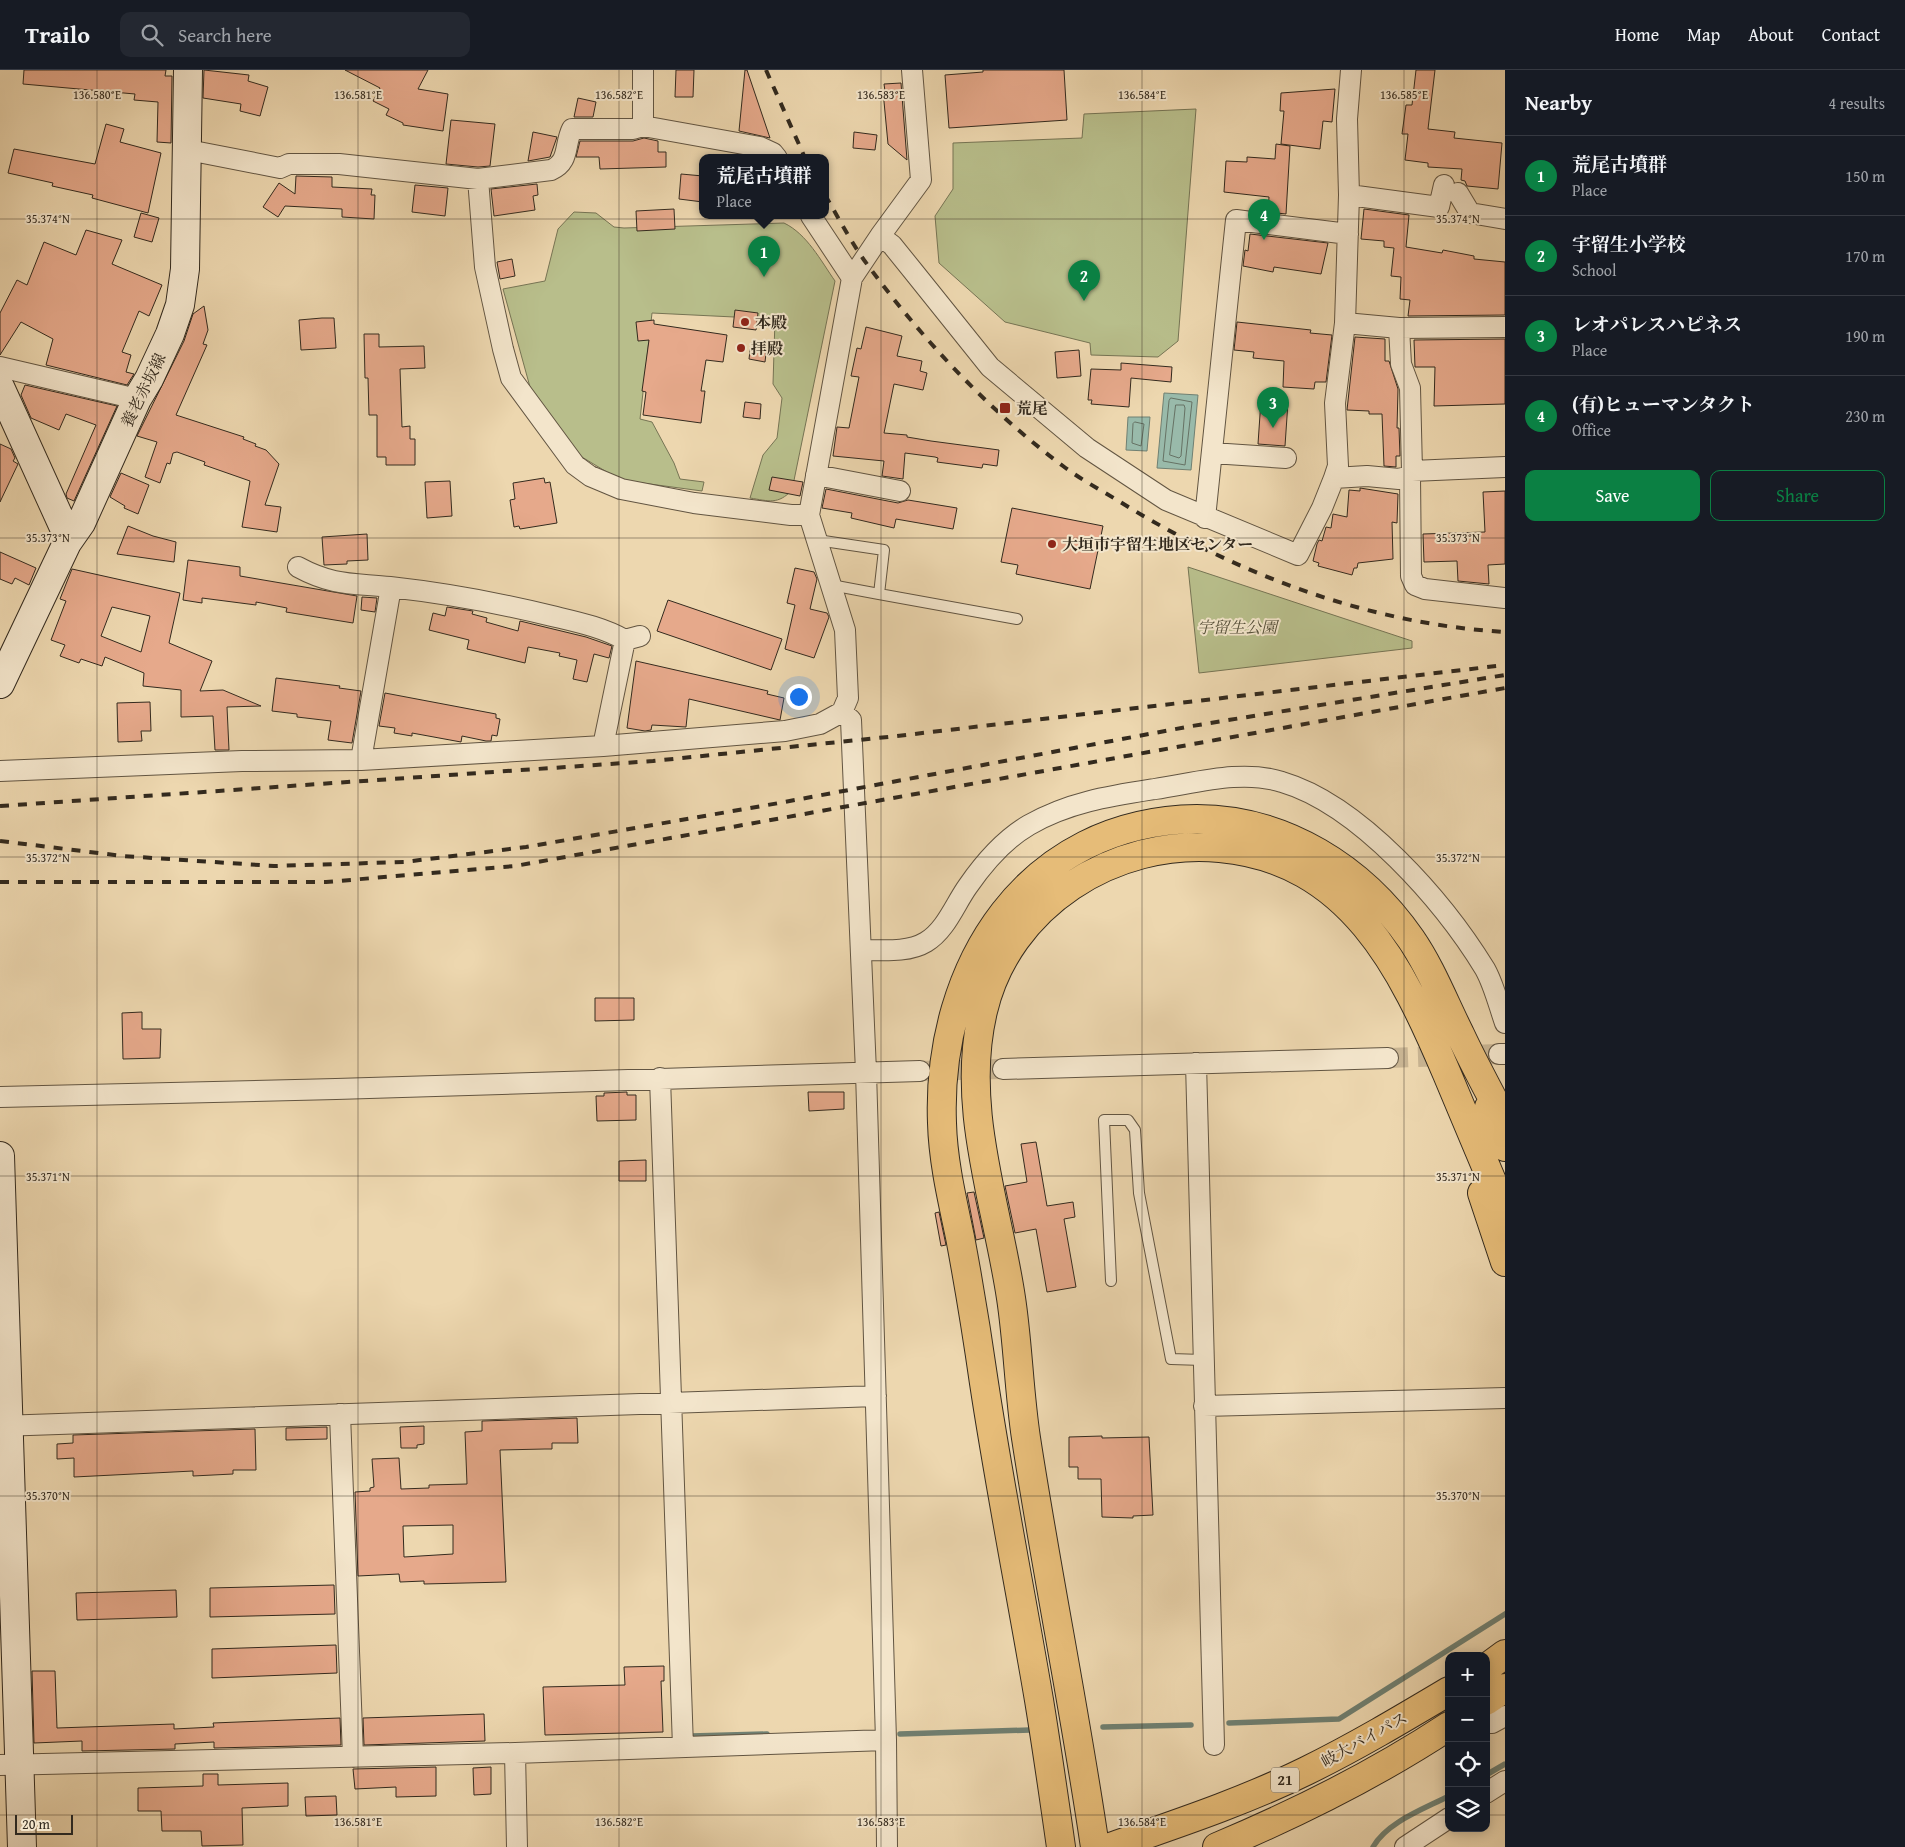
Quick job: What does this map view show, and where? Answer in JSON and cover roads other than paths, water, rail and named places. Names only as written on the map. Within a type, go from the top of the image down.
[{"type":"highway","points":[[1060,1847],[1040,1703],[993,1442],[973,1306],[945,1161],[942,1122],[944,1078],[958,1003],[973,963],[991,929],[1013,899],[1039,875],[1071,853],[1101,838],[1137,826],[1177,820],[1217,819],[1256,826],[1294,839],[1330,858],[1362,883],[1389,910],[1412,940],[1432,975],[1505,1122]]},
{"type":"highway","points":[[1094,1847],[1073,1704],[1026,1435],[1012,1300],[978,1117],[977,1047],[983,1010],[996,974],[1013,942],[1037,912],[1065,889],[1096,870],[1128,856],[1164,848],[1199,846],[1237,849],[1272,858],[1296,869],[1334,892],[1360,917],[1383,946],[1405,982],[1429,1033],[1505,1212]]},
{"type":"highway","points":[[1429,1033],[1505,1262]]},
{"type":"highway","points":[[1460,1034],[1505,1147]]},
{"type":"highway","points":[[1490,1665],[1505,1654]]},
{"type":"highway","points":[[1490,1698],[1505,1688]]},
{"type":"highway","name":"岐大バイパス","points":[[1110,1847],[1218,1809],[1304,1772],[1445,1693]]},
{"type":"highway","name":"岐大バイパス","points":[[1217,1847],[1317,1802],[1402,1757],[1445,1729]]},
{"type":"main road","name":"養老赤坂線","points":[[0,684],[67,542],[81,523],[137,399],[170,334],[180,305],[185,269],[188,70]]},
{"type":"main road","points":[[0,387],[66,530],[67,542]]},
{"type":"main road","points":[[0,1156],[9,1765],[22,1847]]},
{"type":"street","points":[[643,126],[644,70]]},
{"type":"street","points":[[0,771],[242,761],[361,760],[603,746],[785,732],[820,724],[842,712],[848,698],[844,630],[809,515],[852,278],[921,180],[912,70]]},
{"type":"street","points":[[880,236],[902,258],[990,367],[1087,448],[1166,500],[1205,518],[1298,555],[1322,508],[1338,466],[1335,403],[1345,323],[1349,195],[1347,119],[1351,70]]},
{"type":"street","points":[[188,150],[280,168],[289,164],[339,164],[478,179],[552,170],[560,166],[565,160],[569,136],[572,130],[633,130],[643,126],[760,147],[774,154]]},
{"type":"street","points":[[478,179],[485,267],[511,378],[575,465],[590,476],[621,489],[702,504],[792,515],[809,515]]},
{"type":"street","points":[[1349,195],[1439,207],[1451,189],[1470,213],[1505,219]]},
{"type":"street","points":[[812,219],[852,278]]},
{"type":"street","points":[[1205,518],[1236,220],[1348,234]]},
{"type":"street","points":[[1345,323],[1399,328],[1505,327]]},
{"type":"street","points":[[1399,328],[1401,364],[1410,388],[1411,576],[1415,585],[1425,589],[1505,598]]},
{"type":"street","points":[[0,367],[137,399]]},
{"type":"street","points":[[1212,453],[1286,458]]},
{"type":"street","points":[[1334,478],[1367,476],[1399,479],[1411,474],[1505,467]]},
{"type":"street","points":[[816,475],[900,492]]},
{"type":"street","points":[[298,567],[318,578],[334,582],[391,587],[510,606],[589,625],[632,638],[603,746]]},
{"type":"street","points":[[361,760],[391,587]]},
{"type":"street","points":[[842,712],[851,720],[862,950],[886,1740],[887,1847]]},
{"type":"street","points":[[862,950],[902,950],[926,942],[942,926],[968,885],[998,850],[1027,826],[1061,808],[1098,798],[1251,776],[1282,782],[1318,798],[1346,816],[1387,850],[1436,899],[1486,971],[1505,1023]]},
{"type":"street","points":[[1003,1068],[1388,1058]]},
{"type":"street","points":[[1196,1063],[1214,1745]]},
{"type":"street","points":[[0,1097],[346,1089],[920,1071]]},
{"type":"street","points":[[660,1078],[673,1403],[683,1748]]},
{"type":"street","points":[[4,1426],[876,1396]]},
{"type":"street","points":[[1204,1406],[1505,1398]]},
{"type":"street","points":[[340,1414],[353,1757]]},
{"type":"street","points":[[1490,1722],[1505,1716]]},
{"type":"street","points":[[9,1765],[683,1748],[886,1740]]},
{"type":"street","points":[[515,1752],[517,1847]]},
{"type":"street","points":[[1490,1790],[1505,1781]]},
{"type":"street","points":[[1405,1847],[1445,1821]]},
{"type":"lane","points":[[817,540],[884,550],[879,594]]},
{"type":"lane","points":[[831,585],[1017,619]]},
{"type":"lane","points":[[1112,1281],[1104,1120],[1128,1120],[1135,1130],[1139,1193],[1171,1359],[1203,1360]]},
{"type":"water","points":[[1164,393],[1198,395],[1191,470],[1157,468]]},
{"type":"water","points":[[1128,417],[1150,417],[1147,451],[1126,450]]},
{"type":"waterway","points":[[1229,1723],[1339,1719],[1505,1614]]},
{"type":"waterway","points":[[1103,1727],[1191,1725]]},
{"type":"waterway","points":[[900,1734],[1030,1730]]},
{"type":"waterway","points":[[691,1736],[767,1734]]},
{"type":"waterway","points":[[1490,1773],[1505,1764]]},
{"type":"waterway","points":[[1373,1847],[1379,1838],[1397,1823],[1445,1798]]},
{"type":"tunnel","points":[[1388,1058],[1499,1054]]},
{"type":"tunnel","points":[[920,1071],[1003,1069]]},
{"type":"railway","points":[[766,70],[803,154]]},
{"type":"railway","points":[[829,202],[864,260],[908,317],[956,371],[1008,421],[1076,475],[1162,526],[1208,550],[1255,572],[1303,590],[1352,606],[1403,618],[1454,627],[1505,632]]},
{"type":"railway","points":[[0,806],[653,761],[897,736],[1505,665]]},
{"type":"railway","points":[[0,841],[123,856],[274,866],[404,862],[526,847],[779,803],[1192,726],[1505,675]]},
{"type":"railway","points":[[0,882],[326,882],[515,866],[1505,688]]},
{"type":"place","name":"(有)ヒューマンタクト","points":[[1264,240]]},
{"type":"place","name":"荒尾古墳群","points":[[764,277]]},
{"type":"place","name":"宇留生小学校","points":[[1084,301]]},
{"type":"place","name":"本殿","points":[[745,322]]},
{"type":"place","name":"拝殿","points":[[741,348]]},
{"type":"place","name":"荒尾","points":[[1005,408]]},
{"type":"place","name":"レオパレスハピネス","points":[[1273,428]]},
{"type":"place","name":"大垣市宇留生地区センター","points":[[1052,544]]},
{"type":"park label","name":"宇留生公園","points":[[1237,627]]}]
